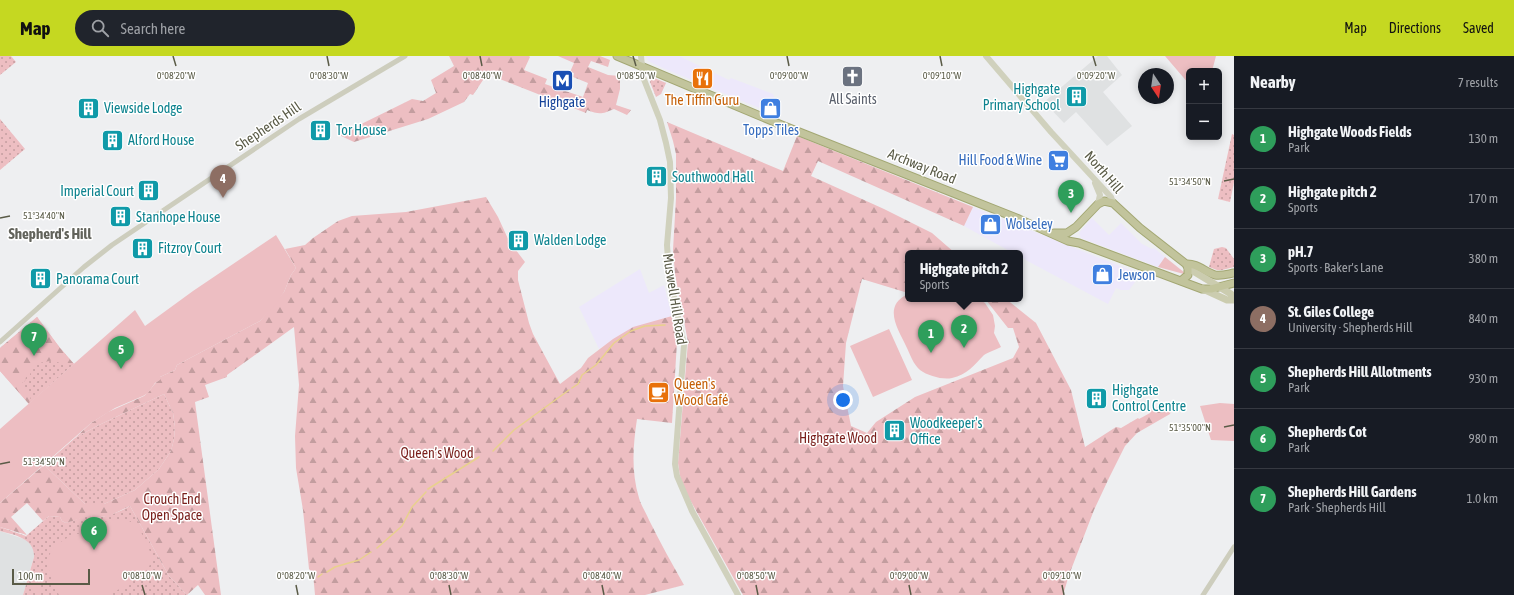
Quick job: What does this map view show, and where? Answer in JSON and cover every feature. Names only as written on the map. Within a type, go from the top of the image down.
[{"type":"highway","name":"Archway Road","points":[[618,56],[791,128],[1052,232],[1068,241],[1079,243],[1202,289],[1234,283]]},
{"type":"highway","points":[[1052,232],[1067,233],[1076,227],[1098,204],[1104,201],[1113,203]]},
{"type":"highway","name":"North Hill","points":[[1113,203],[1140,228],[1187,266]]},
{"type":"highway","points":[[1076,227],[1075,236],[1079,243]]},
{"type":"highway","points":[[1181,281],[1188,275],[1187,266],[1192,264],[1216,275],[1222,276],[1234,273]]},
{"type":"main road","name":"Muswell Hill Road","points":[[641,56],[643,77],[660,120],[670,162],[671,198],[667,245],[668,274],[684,345],[675,464],[677,476],[692,511],[738,595]]},
{"type":"main road","name":"North Hill","points":[[986,56],[1051,132],[1092,176],[1102,193],[1111,197],[1113,203]]},
{"type":"main road","points":[[1098,204],[1102,193]]},
{"type":"main road","name":"North Hill","points":[[1187,266],[1231,294],[1234,299]]},
{"type":"main road","points":[[1202,289],[1227,300],[1234,299]]},
{"type":"street","name":"Shepherds Hill","points":[[0,342],[84,267],[117,242],[299,119],[405,56]]},
{"type":"street","points":[[1203,595],[1234,547]]},
{"type":"shaded area","points":[[646,56],[679,56],[729,80],[731,78],[773,94],[780,113],[776,115],[665,69],[648,61]]},
{"type":"shaded area","name":"Highgate Primary School","points":[[1098,56],[1107,56],[1122,75],[1103,92],[1132,126],[1107,146],[1076,112],[1064,123],[1044,102]]},
{"type":"shaded area","points":[[973,207],[1141,274],[1129,290],[1121,290],[1116,288],[1108,304],[1023,259],[1023,250],[1008,250],[964,226]]},
{"type":"shaded area","points":[[1092,218],[1109,235],[1121,223],[1142,244],[1152,249],[1154,248],[1165,257],[1158,267],[1081,238],[1079,233]]},
{"type":"shaded area","points":[[640,269],[649,293],[664,285],[672,316],[633,328],[599,349],[579,307]]},
{"type":"shaded area","points":[[0,531],[27,540],[31,544],[34,551],[34,557],[23,595],[0,595]]},
{"type":"green space","points":[[0,56],[11,56],[16,62],[0,75]]},
{"type":"green space","points":[[449,56],[529,56],[530,57],[524,70],[547,79],[545,84],[583,97],[588,83],[573,77],[574,73],[570,72],[574,63],[558,56],[600,56],[610,60],[608,67],[591,61],[588,67],[608,75],[620,76],[620,89],[616,105],[631,110],[627,115],[614,109],[601,113],[595,113],[587,110],[586,113],[487,74],[473,95],[470,94],[464,102],[428,119],[354,142],[339,135],[412,99],[423,101],[436,93],[431,80],[454,66]]},
{"type":"green space","points":[[1165,56],[1216,56],[1213,68],[1186,68],[1186,80]]},
{"type":"green space","points":[[652,77],[666,83],[661,94],[656,97],[650,82]]},
{"type":"green space","points":[[0,119],[25,149],[0,170]]},
{"type":"green space","name":"Highgate Wood","points":[[667,122],[783,171],[797,136],[973,207],[964,226],[818,161],[811,176],[884,209],[932,233],[952,250],[905,250],[905,292],[862,279],[846,343],[843,386],[851,426],[867,433],[876,422],[915,397],[1013,358],[1019,347],[1013,328],[1008,328],[988,302],[1010,302],[1036,323],[1071,390],[1085,447],[1116,427],[1121,428],[1150,413],[1149,410],[1174,403],[1170,414],[1137,433],[1125,446],[1094,510],[1069,575],[1063,595],[743,595],[684,489],[680,476],[678,463],[688,342],[675,274],[673,250],[676,198],[676,154]]},
{"type":"green space","points":[[1232,134],[1234,135],[1234,182],[1230,202],[1218,199]]},
{"type":"green space","name":"Queen’s Wood","points":[[486,197],[498,217],[509,241],[525,262],[518,271],[518,280],[529,323],[533,334],[560,384],[581,368],[588,358],[613,339],[633,327],[672,316],[677,342],[672,423],[637,419],[634,439],[634,468],[636,488],[641,503],[684,585],[645,595],[315,595],[313,573],[309,569],[303,510],[296,468],[295,436],[299,385],[294,327],[227,375],[227,377],[205,385],[209,397],[195,402],[221,595],[205,595],[198,585],[187,595],[169,576],[130,506],[109,516],[92,518],[91,515],[66,523],[62,521],[60,517],[49,516],[43,521],[27,503],[11,517],[27,535],[0,527],[0,503],[44,465],[85,504],[104,504],[135,490],[159,469],[171,451],[175,427],[173,413],[164,394],[75,438],[91,423],[108,412],[144,396],[160,377],[175,370],[177,365],[260,321],[284,292],[291,275],[296,268],[285,249],[305,245],[338,221],[352,216],[406,212]]},
{"type":"green space","points":[[276,235],[296,268],[276,304],[260,321],[177,365],[175,370],[160,377],[160,380],[155,383],[148,393],[115,408],[91,423],[0,503],[0,429],[135,310],[145,326],[193,291]]},
{"type":"green space","points":[[1222,247],[1226,248],[1234,259],[1234,267],[1217,270],[1209,267],[1214,249]]},
{"type":"green space","points":[[1165,257],[1185,273],[1158,267]]},
{"type":"green space","points":[[905,296],[905,302],[984,302],[993,315],[995,326],[994,333],[1001,347],[984,355],[962,375],[948,378],[931,376],[918,368],[896,325],[894,311],[900,299]]},
{"type":"green space","points":[[37,317],[74,364],[29,404],[0,371],[0,348]]},
{"type":"green space","points":[[37,317],[74,364],[64,365],[53,360],[33,363],[30,375],[26,377],[25,381],[22,383],[31,396],[29,404],[0,371],[0,348]]},
{"type":"green space","points":[[889,329],[912,380],[873,397],[850,346]]},
{"type":"green space","points":[[164,394],[173,413],[175,427],[171,451],[159,469],[135,490],[104,504],[85,504],[44,465],[75,438]]},
{"type":"green space","points":[[1220,403],[1234,404],[1234,441],[1211,440],[1200,406]]},
{"type":"green space","points":[[130,506],[169,576],[187,595],[23,595],[34,557],[31,545],[23,538],[0,531],[0,527],[26,536],[49,516],[60,517],[62,521],[66,523],[91,514],[92,518],[107,516]]},
{"type":"green space","points":[[124,519],[132,522],[137,527],[150,551],[150,564],[147,570],[135,580],[110,595],[59,595],[50,576],[48,562],[49,555],[53,549],[65,539],[82,534],[89,527],[98,523]]},
{"type":"green space","points":[[37,571],[45,573],[39,592],[31,589]]},
{"type":"waterway","points":[[572,388],[578,384],[582,375],[596,365],[614,343],[631,331],[645,326],[665,325]]},
{"type":"waterway","points":[[493,451],[514,430],[569,390]]},
{"type":"waterway","points":[[428,489],[479,457]]},
{"type":"waterway","points":[[377,548],[402,526],[412,507],[426,492]]},
{"type":"waterway","points":[[327,572],[335,567],[359,560],[371,552]]},
{"type":"waterway","points":[[318,577],[322,574]]},
{"type":"place","name":"All Saints","points":[[853,77]]},
{"type":"place","name":"The Tiffin Guru","points":[[702,78]]},
{"type":"place","name":"Highgate","points":[[562,80]]},
{"type":"place","name":"Highgate Primary School","points":[[1076,97]]},
{"type":"place","name":"Viewside Lodge","points":[[88,108]]},
{"type":"place","name":"Topps Tiles","points":[[771,108]]},
{"type":"place","name":"Tor House","points":[[321,130]]},
{"type":"place","name":"Alford House","points":[[112,140]]},
{"type":"place","name":"Hill Food & Wine","points":[[1058,160]]},
{"type":"place","name":"Southwood Hall","points":[[657,177]]},
{"type":"place","name":"Imperial Court","points":[[149,191]]},
{"type":"place","name":"St. Giles College","points":[[223,198]]},
{"type":"place","name":"pH.7","points":[[1071,213]]},
{"type":"place","name":"Stanhope House","points":[[121,217]]},
{"type":"place","name":"Wolseley","points":[[991,224]]},
{"type":"place","name":"Walden Lodge","points":[[518,240]]},
{"type":"place","name":"Fitzroy Court","points":[[143,248]]},
{"type":"place","name":"Jewson","points":[[1103,275]]},
{"type":"place","name":"Panorama Court","points":[[40,279]]},
{"type":"place","name":"Highgate pitch 2","points":[[964,348]]},
{"type":"place","name":"Highgate Woods Fields","points":[[931,353]]},
{"type":"place","name":"Shepherds Hill Gardens","points":[[34,356]]},
{"type":"place","name":"Shepherds Hill Allotments","points":[[121,369]]},
{"type":"place","name":"Queen's Wood Café","points":[[659,392]]},
{"type":"place","name":"Highgate Control Centre","points":[[1096,398]]},
{"type":"place","name":"Woodkeeper's Office","points":[[895,431]]},
{"type":"place","name":"Shepherds Cot","points":[[94,550]]},
{"type":"district","name":"Shepherd's Hill","points":[[50,234]]},
{"type":"park label","name":"Crouch End Open Space","points":[[172,508]]}]
